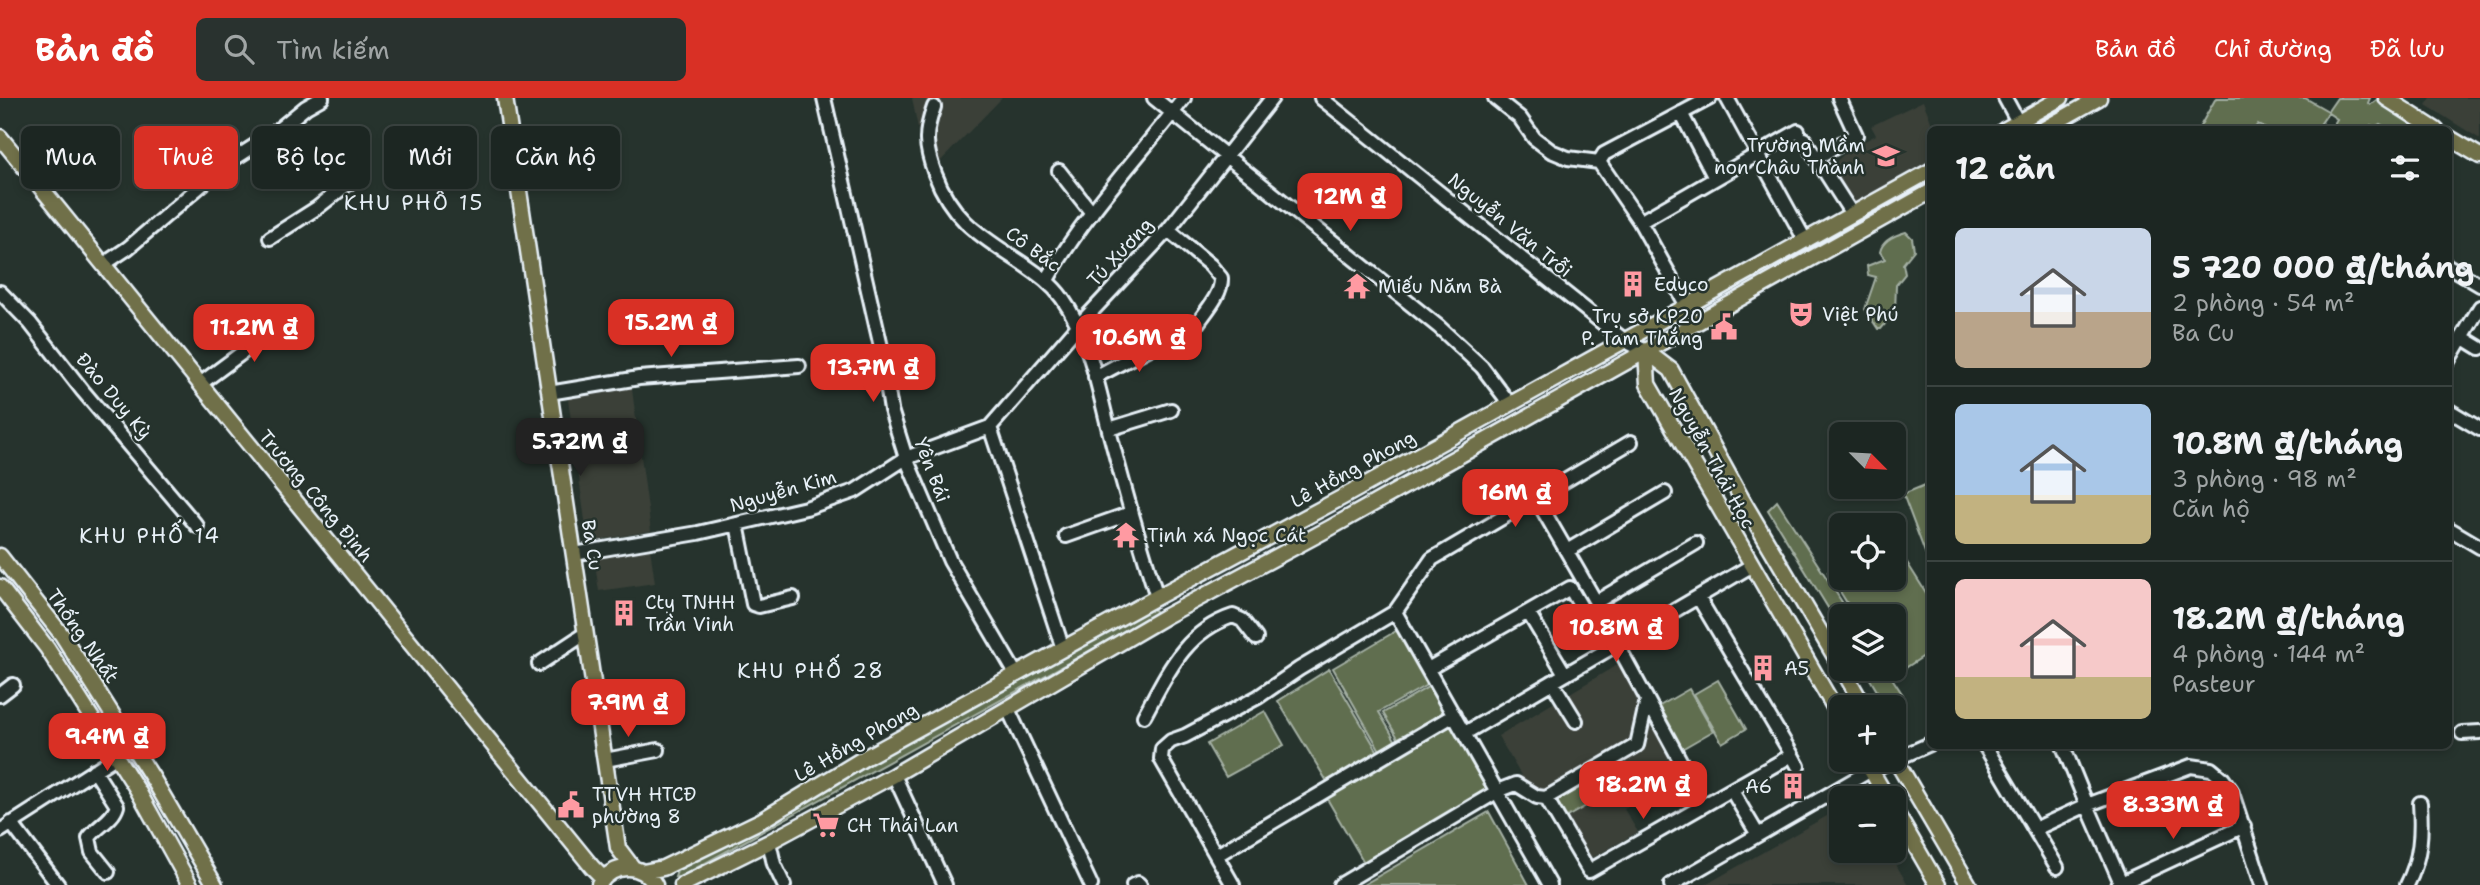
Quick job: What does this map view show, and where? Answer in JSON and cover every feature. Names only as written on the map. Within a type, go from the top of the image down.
[{"type":"main road","name":"Ba Cu","points":[[505,98],[618,848],[655,885]]},
{"type":"main road","points":[[2020,126],[2061,98]]},
{"type":"main road","points":[[2049,126],[2099,98]]},
{"type":"main road","points":[[2386,98],[2430,126]]},
{"type":"main road","name":"Trương Công Định","points":[[0,137],[266,468],[336,548],[592,867],[600,881]]},
{"type":"main road","points":[[2452,139],[2480,156]]},
{"type":"main road","name":"Lê Hồng Phong","points":[[600,881],[622,868],[663,868],[762,820],[866,757],[1927,173]]},
{"type":"main road","name":"Lê Hồng Phong","points":[[682,885],[894,775],[1166,616],[1330,528],[1927,194]]},
{"type":"main road","points":[[1847,217],[1853,236]]},
{"type":"main road","points":[[1662,320],[1672,337]]},
{"type":"main road","name":"Nguyễn Thái Học","points":[[1646,351],[1671,370],[1829,647]]},
{"type":"main road","name":"Nguyễn Thái Học","points":[[1646,351],[1648,384],[1829,699]]},
{"type":"main road","points":[[1751,566],[1774,552]]},
{"type":"main road","name":"Thống Nhất","points":[[0,556],[62,635],[152,777],[211,884]]},
{"type":"main road","name":"Thống Nhất","points":[[0,587],[47,648],[117,756],[190,885]]},
{"type":"main road","points":[[1157,597],[1166,616]]},
{"type":"main road","points":[[47,648],[62,635]]},
{"type":"main road","points":[[1902,772],[1969,885]]},
{"type":"main road","points":[[1906,830],[1938,885]]},
{"type":"street","points":[[104,264],[128,248],[226,164],[322,98]]},
{"type":"street","name":"Yên Bái","points":[[824,98],[881,346],[891,410],[906,458],[950,561],[1016,674]]},
{"type":"street","points":[[931,103],[946,98]]},
{"type":"street","points":[[1154,98],[1438,327],[1482,367],[1510,404]]},
{"type":"street","points":[[1047,280],[1063,252],[1092,212],[1184,98]]},
{"type":"street","name":"Tú Xương","points":[[990,427],[1078,326],[1168,230],[1272,98]]},
{"type":"street","name":"Nguyễn Văn Trỗi","points":[[1321,98],[1625,341],[1646,351]]},
{"type":"street","points":[[1495,98],[1520,118],[1534,138],[1551,151],[1568,158],[1599,162],[1640,222],[1687,306]]},
{"type":"street","points":[[1599,162],[1604,154],[1710,98]]},
{"type":"street","points":[[1727,98],[1805,240]]},
{"type":"street","points":[[2004,98],[2020,126]]},
{"type":"street","points":[[1816,158],[1856,135],[1841,99]]},
{"type":"street","name":"Cô Bắc","points":[[931,103],[925,140],[945,200],[970,226],[1047,280],[1062,298],[1078,326],[1157,597]]},
{"type":"street","points":[[1681,113],[1715,178]]},
{"type":"street","points":[[1640,222],[1758,154],[1801,135],[1847,217]]},
{"type":"street","points":[[1059,171],[1092,212]]},
{"type":"street","points":[[270,238],[341,189]]},
{"type":"street","points":[[1168,230],[1210,265],[1221,278],[1221,286],[1197,324]]},
{"type":"street","points":[[2452,268],[2480,285]]},
{"type":"street","name":"Đào Duy Kỳ","points":[[0,292],[30,323],[83,391],[197,526]]},
{"type":"street","points":[[2452,354],[2480,307]]},
{"type":"street","points":[[200,384],[289,318]]},
{"type":"street","points":[[2462,337],[2480,348]]},
{"type":"street","points":[[1095,377],[1167,339]]},
{"type":"street","points":[[548,393],[639,378],[799,366]]},
{"type":"street","points":[[1109,429],[1171,410]]},
{"type":"street","points":[[2452,412],[2480,429]]},
{"type":"street","points":[[990,427],[1063,649]]},
{"type":"street","name":"Nguyễn Kim","points":[[574,554],[737,524],[806,508],[855,491],[906,458],[990,427]]},
{"type":"street","points":[[1233,885],[1161,759],[1162,750],[1171,741],[1258,697],[1395,612],[1432,559],[1631,442]]},
{"type":"street","points":[[1567,551],[1665,493]]},
{"type":"street","points":[[1536,498],[1596,602],[1614,645]]},
{"type":"street","points":[[1066,536],[1131,513]]},
{"type":"street","points":[[737,524],[753,604],[759,606],[793,598]]},
{"type":"street","points":[[2452,530],[2480,547]]},
{"type":"street","points":[[1596,602],[1696,543]]},
{"type":"street","points":[[1465,733],[1751,566]]},
{"type":"street","points":[[1429,670],[1570,588],[1614,645],[1681,762]]},
{"type":"street","points":[[1546,798],[1590,871],[1732,791],[1795,760],[1698,597]]},
{"type":"street","points":[[1395,612],[1550,885]]},
{"type":"street","points":[[1528,612],[1565,674]]},
{"type":"street","points":[[1144,716],[1182,651],[1195,637],[1233,616],[1242,620],[1256,638]]},
{"type":"street","points":[[539,664],[586,633]]},
{"type":"street","points":[[1552,682],[1576,721]]},
{"type":"street","points":[[0,695],[13,685]]},
{"type":"street","points":[[1340,885],[1498,791],[1516,784],[1537,797],[1546,798],[1637,745],[1647,700]]},
{"type":"street","points":[[1008,709],[1091,885]]},
{"type":"street","points":[[1217,855],[1454,715]]},
{"type":"street","points":[[2462,733],[2480,732]]},
{"type":"street","points":[[1906,753],[1927,745]]},
{"type":"street","points":[[1987,749],[2057,867]]},
{"type":"street","points":[[2064,749],[2120,884],[2244,826]]},
{"type":"street","points":[[605,760],[658,750]]},
{"type":"street","points":[[0,831],[117,756]]},
{"type":"street","points":[[2035,829],[2087,805],[2191,766],[2199,766],[2211,769],[2228,783],[2262,885]]},
{"type":"street","points":[[94,770],[117,806],[114,813],[89,838],[92,852],[108,872]]},
{"type":"street","points":[[1671,885],[1758,835],[1857,772]]},
{"type":"street","points":[[894,775],[945,885]]},
{"type":"street","points":[[1732,791],[1758,835]]},
{"type":"street","points":[[2407,885],[2415,870],[2420,844],[2420,803]]},
{"type":"street","points":[[12,823],[58,885]]},
{"type":"street","points":[[769,842],[774,864],[784,885]]},
{"type":"street","points":[[1133,885],[1140,885]]},
{"type":"shaded area","points":[[912,98],[1002,98],[927,175]]},
{"type":"shaded area","points":[[2431,98],[2480,98],[2480,139],[2426,105]]},
{"type":"shaded area","name":"Trường Mầm non Châu Thành","points":[[1923,101],[1933,126],[1927,126],[1927,165],[1855,204],[1831,166],[1850,149],[1876,135],[1871,126]]},
{"type":"shaded area","points":[[631,382],[651,531],[588,542],[567,392]]},
{"type":"shaded area","points":[[650,548],[655,583],[599,591],[594,557]]},
{"type":"shaded area","points":[[1622,662],[1685,774],[1624,809],[1638,832],[1587,861],[1551,799],[1539,806],[1498,736]]},
{"type":"shaded area","points":[[1829,815],[1829,863],[1895,863],[1908,885],[1705,885]]},
{"type":"green space","points":[[2216,98],[2305,98],[2328,111],[2337,98],[2370,98],[2370,105],[2379,98],[2397,98],[2419,110],[2427,126],[2333,126],[2337,119],[2328,113],[2319,126],[2200,126]]},
{"type":"green space","points":[[1906,232],[1912,238],[1914,250],[1903,264],[1905,274],[1896,285],[1895,312],[1881,329],[1878,329],[1865,309],[1876,277],[1868,275],[1867,266],[1885,259],[1880,252],[1883,244],[1893,236]]},
{"type":"green space","points":[[1927,484],[1927,558],[1905,499],[1906,493]]},
{"type":"green space","points":[[1777,501],[1829,582],[1829,590],[1834,590],[1843,604],[1829,604],[1829,609],[1768,510]]},
{"type":"green space","points":[[1906,561],[1927,594],[1927,654],[1906,668],[1906,604],[1848,604],[1839,590],[1906,590]]},
{"type":"green space","points":[[1153,609],[1156,612],[1153,616],[680,877],[675,877],[677,871]]},
{"type":"green space","points":[[1401,628],[1432,682],[1379,712],[1398,745],[1382,754],[1333,668]]},
{"type":"green space","points":[[1329,669],[1378,752],[1328,783],[1278,701]]},
{"type":"green space","points":[[1718,680],[1746,729],[1722,743],[1694,694]]},
{"type":"green space","points":[[1871,681],[1894,681],[1903,695],[1879,695]]},
{"type":"green space","points":[[1430,686],[1444,712],[1398,738],[1383,713]]},
{"type":"green space","points":[[1689,689],[1713,731],[1680,750],[1656,708]]},
{"type":"green space","points":[[1265,711],[1284,745],[1226,777],[1207,744]]},
{"type":"green space","points":[[1451,723],[1494,797],[1369,871],[1326,797]]},
{"type":"green space","points":[[1597,772],[1609,793],[1565,818],[1554,798]]},
{"type":"green space","points":[[1489,812],[1529,885],[1363,885]]},
{"type":"place","name":"Trường Mầm non Châu Thành","points":[[1886,156]]},
{"type":"place","name":"Edyco","points":[[1633,284]]},
{"type":"place","name":"Miếu Năm Bà","points":[[1357,286]]},
{"type":"place","name":"Việt Phú","points":[[1801,314]]},
{"type":"place","name":"Trụ sở KP20 P. Tam Thắng","points":[[1724,327]]},
{"type":"place","name":"Tịnh xá Ngọc Cát","points":[[1126,535]]},
{"type":"place","name":"Cty TNHH Trần Vinh","points":[[624,613]]},
{"type":"place","name":"A5","points":[[1763,668]]},
{"type":"place","name":"A6","points":[[1793,786]]},
{"type":"place","name":"TTVH HTCĐ phường 8","points":[[571,805]]},
{"type":"place","name":"CH Thái Lan","points":[[826,825]]},
{"type":"district","name":"KHU PHỐ 15","points":[[414,203]]},
{"type":"district","name":"KHU PHỐ 14","points":[[150,536]]},
{"type":"district","name":"KHU PHỐ 28","points":[[811,671]]}]
